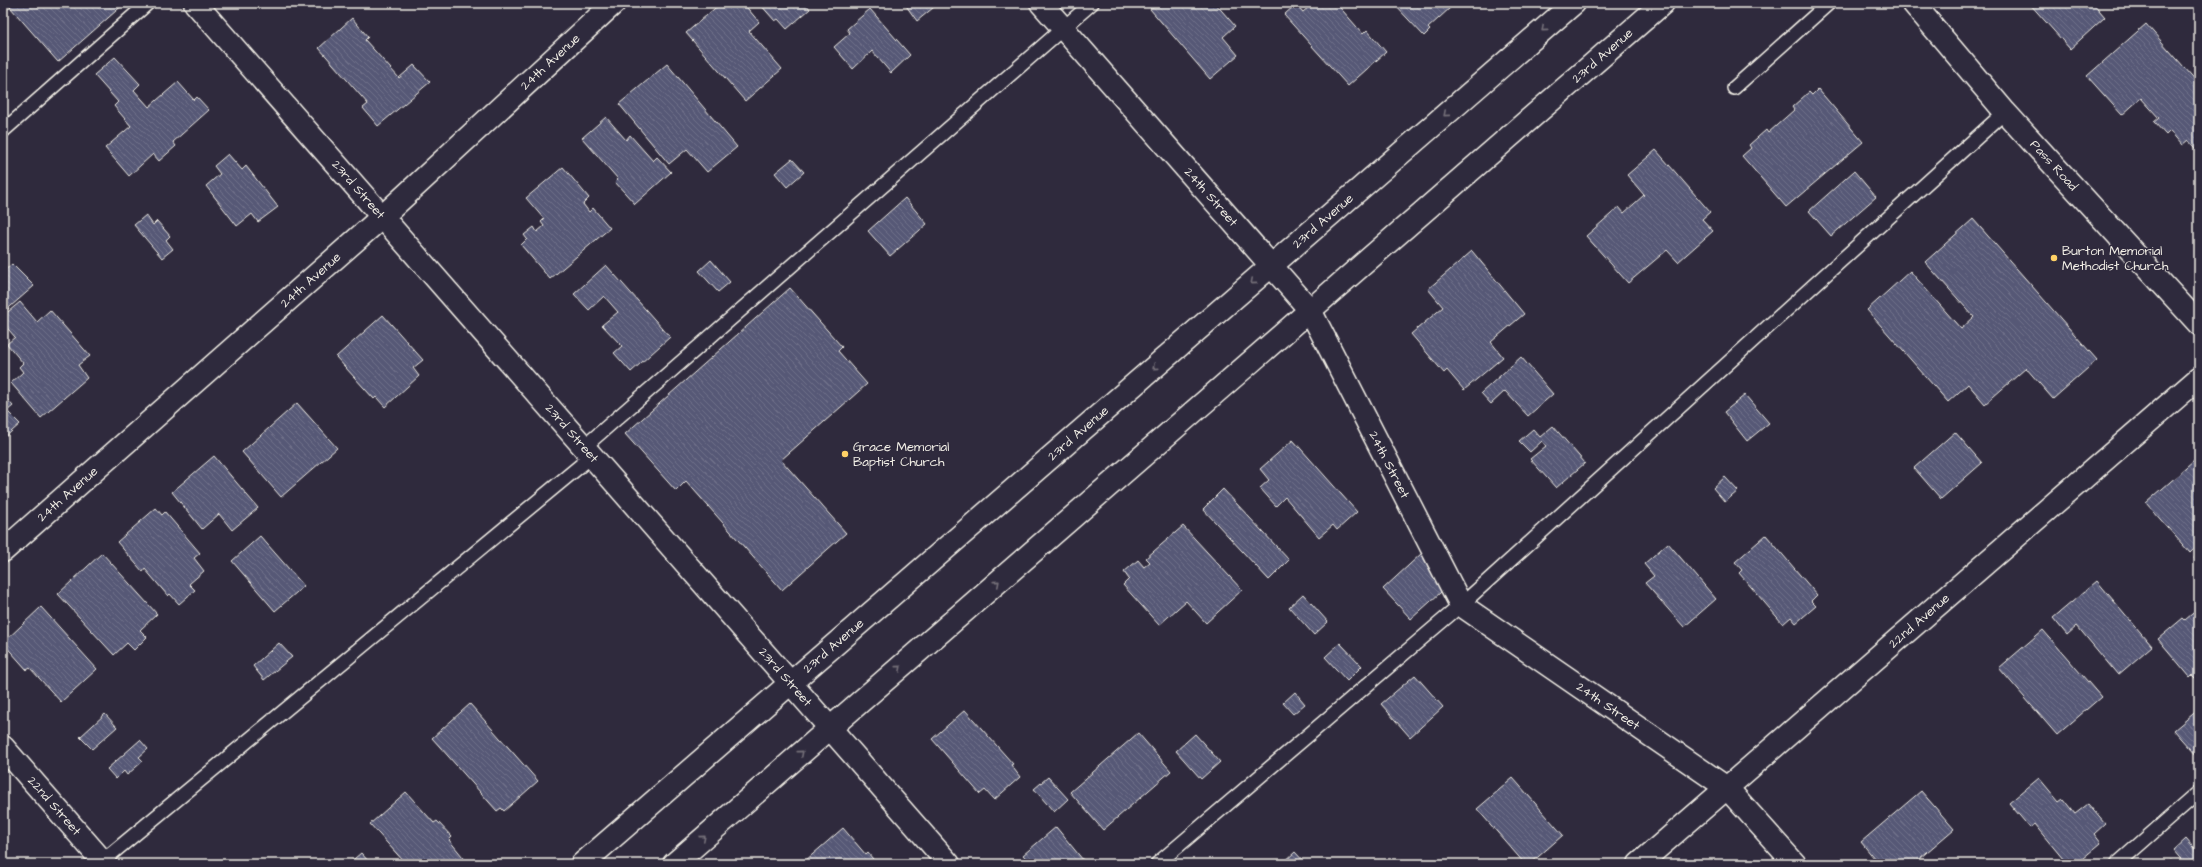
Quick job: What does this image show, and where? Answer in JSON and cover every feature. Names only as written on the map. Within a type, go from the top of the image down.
[{"type":"street","name":"23rd Street","points":[[195,3],[831,727],[949,864]]},
{"type":"street","name":"24th Avenue","points":[[3,551],[382,217],[614,3]]},
{"type":"street","name":"24th Street","points":[[1042,3],[1310,310],[1461,605],[1727,788],[1795,864]]},
{"type":"street","name":"23rd Avenue","points":[[582,864],[1574,3]]},
{"type":"street","name":"23rd Avenue","points":[[674,864],[1663,3]]},
{"type":"street","name":"Pass Road","points":[[1913,3],[2005,112],[2199,324]]},
{"type":"street","name":"22nd Avenue","points":[[1640,864],[2199,378]]},
{"type":"street","name":"22nd Street","points":[[3,747],[102,863]]},
{"type":"lane","points":[[3,131],[148,3]]},
{"type":"lane","points":[[102,863],[588,451],[1092,3]]},
{"type":"lane","points":[[1734,88],[1829,3]]},
{"type":"lane","points":[[1157,864],[1461,605],[2005,112]]},
{"type":"lane","points":[[2117,864],[2199,792]]},
{"type":"building","points":[[14,3],[125,3],[58,62],[10,7]]},
{"type":"building","points":[[721,3],[743,3],[759,22],[749,31],[782,69],[745,101],[686,33]]},
{"type":"building","points":[[759,3],[805,3],[810,9],[787,29],[778,19],[775,21]]},
{"type":"building","points":[[904,3],[939,3],[917,21]]},
{"type":"building","points":[[1157,3],[1215,3],[1235,26],[1223,37],[1238,55],[1210,79],[1150,9]]},
{"type":"building","points":[[1306,3],[1336,3],[1363,34],[1367,30],[1386,52],[1348,86],[1284,15],[1296,4],[1303,12],[1310,6]]},
{"type":"building","points":[[1393,3],[1446,3],[1450,8],[1428,28],[1430,30],[1424,36]]},
{"type":"building","points":[[2029,3],[2093,3],[2105,17],[2070,49]]},
{"type":"building","points":[[870,9],[910,55],[891,73],[872,51],[853,69],[834,47],[850,33],[847,29]]},
{"type":"building","points":[[352,18],[368,37],[365,40],[399,78],[414,65],[430,82],[378,126],[363,108],[368,104],[319,48]]},
{"type":"building","points":[[2146,24],[2199,84],[2199,153],[2188,140],[2182,145],[2170,131],[2166,135],[2154,122],[2159,118],[2141,98],[2122,115],[2087,76]]},
{"type":"building","points":[[115,57],[140,84],[134,90],[149,107],[178,82],[194,100],[197,97],[209,110],[173,142],[176,146],[159,161],[153,154],[129,176],[105,148],[131,126],[114,106],[118,102],[94,75]]},
{"type":"building","points":[[667,64],[737,147],[707,172],[687,149],[669,164],[619,104]]},
{"type":"building","points":[[1818,89],[1863,142],[1786,207],[1742,156],[1751,148],[1749,145],[1766,130],[1768,133],[1794,110],[1792,107],[1809,92],[1812,95]]},
{"type":"building","points":[[606,117],[626,140],[630,135],[653,161],[657,157],[671,172],[635,204],[615,182],[618,179],[582,138]]},
{"type":"building","points":[[1656,150],[1710,212],[1702,219],[1713,231],[1678,262],[1667,250],[1628,283],[1586,236],[1619,207],[1624,213],[1644,195],[1627,175]]},
{"type":"building","points":[[228,154],[242,170],[246,166],[278,207],[258,222],[252,214],[237,226],[206,186],[220,174],[214,166]]},
{"type":"building","points":[[792,159],[804,172],[787,187],[775,173]]},
{"type":"building","points":[[563,167],[589,198],[583,204],[589,212],[593,208],[610,228],[550,279],[521,245],[527,239],[524,235],[534,227],[537,232],[544,226],[541,222],[544,219],[526,198]]},
{"type":"building","points":[[1854,171],[1876,197],[1831,236],[1809,211]]},
{"type":"building","points":[[905,198],[927,224],[890,256],[868,231]]},
{"type":"building","points":[[146,215],[153,225],[157,221],[170,236],[166,240],[173,249],[162,258],[134,225]]},
{"type":"building","points":[[1973,219],[2097,360],[2053,399],[2026,368],[1985,404],[1968,384],[1948,402],[1867,310],[1910,271],[1961,329],[1974,317],[1925,262]]},
{"type":"building","points":[[1472,251],[1524,314],[1491,342],[1503,357],[1464,390],[1447,370],[1444,373],[1411,334],[1443,307],[1428,289]]},
{"type":"building","points":[[711,260],[730,282],[718,292],[699,271]]},
{"type":"building","points":[[12,264],[34,286],[3,313],[3,272]]},
{"type":"building","points":[[606,265],[670,337],[631,372],[614,353],[622,346],[602,325],[618,312],[604,296],[589,310],[574,294]]},
{"type":"building","points":[[790,288],[842,347],[838,351],[867,384],[781,460],[846,533],[782,590],[686,481],[676,491],[625,434]]},
{"type":"building","points":[[20,302],[37,322],[50,310],[90,356],[78,365],[87,378],[41,418],[11,383],[23,372],[19,367],[23,363],[7,344],[15,337],[3,323],[3,316]]},
{"type":"building","points":[[383,315],[423,360],[413,368],[419,376],[385,407],[376,397],[374,399],[336,357]]},
{"type":"building","points":[[1521,357],[1553,394],[1528,416],[1505,391],[1491,404],[1481,393]]},
{"type":"building","points":[[3,395],[13,406],[7,411],[20,424],[3,439]]},
{"type":"building","points":[[1745,395],[1769,423],[1747,441],[1724,412]]},
{"type":"building","points":[[297,403],[337,448],[281,497],[242,452]]},
{"type":"building","points":[[1553,426],[1585,463],[1556,488],[1530,459],[1546,446],[1542,441],[1530,452],[1519,441],[1533,429],[1540,437]]},
{"type":"building","points":[[1955,432],[1982,463],[1941,499],[1914,468]]},
{"type":"building","points":[[1293,440],[1357,512],[1337,530],[1333,525],[1319,537],[1285,497],[1276,506],[1260,488],[1269,480],[1260,469]]},
{"type":"building","points":[[214,456],[258,508],[232,530],[219,514],[202,529],[172,492]]},
{"type":"building","points":[[2194,461],[2199,466],[2199,544],[2190,553],[2146,503]]},
{"type":"building","points":[[1725,477],[1738,491],[1725,502],[1713,488]]},
{"type":"building","points":[[1223,489],[1289,560],[1269,580],[1203,509]]},
{"type":"building","points":[[156,508],[162,515],[165,512],[200,553],[194,558],[204,571],[189,584],[195,590],[179,604],[170,594],[168,596],[145,569],[143,572],[117,542]]},
{"type":"building","points":[[1183,526],[1242,590],[1206,623],[1186,601],[1159,625],[1123,585],[1129,579],[1124,572],[1138,560],[1144,567],[1150,562],[1146,558]]},
{"type":"building","points":[[1766,535],[1817,595],[1811,601],[1816,606],[1796,623],[1791,617],[1783,624],[1739,573],[1742,570],[1735,562]]},
{"type":"building","points":[[260,536],[304,586],[275,611],[232,561]]},
{"type":"building","points":[[1668,543],[1716,599],[1684,627],[1645,583],[1654,576],[1644,564]]},
{"type":"building","points":[[102,553],[157,614],[140,630],[147,637],[134,650],[127,643],[114,655],[58,594]]},
{"type":"building","points":[[1422,553],[1450,584],[1411,619],[1383,589]]},
{"type":"building","points":[[2199,554],[2199,564],[2194,558]]},
{"type":"building","points":[[2097,581],[2152,646],[2118,675],[2077,626],[2067,635],[2053,618]]},
{"type":"building","points":[[1303,594],[1328,622],[1314,635],[1289,607]]},
{"type":"building","points":[[41,607],[97,669],[61,702],[30,668],[27,670],[3,643]]},
{"type":"building","points":[[2199,608],[2199,682],[2192,675],[2190,677],[2158,639],[2183,618],[2185,620]]},
{"type":"building","points":[[2043,630],[2101,697],[2057,735],[1999,668]]},
{"type":"building","points":[[279,643],[292,657],[264,680],[253,666]]},
{"type":"building","points":[[1340,643],[1362,666],[1347,681],[1325,657]]},
{"type":"building","points":[[1415,675],[1443,707],[1410,737],[1381,704]]},
{"type":"building","points":[[1295,692],[1305,704],[1293,714],[1283,703]]},
{"type":"building","points":[[470,704],[538,781],[504,811],[501,808],[497,811],[432,738]]},
{"type":"building","points":[[2199,709],[2199,755],[2198,757],[2174,730]]},
{"type":"building","points":[[965,710],[1013,764],[1011,765],[1020,777],[994,800],[985,790],[980,794],[932,739]]},
{"type":"building","points":[[105,714],[117,727],[92,749],[80,737]]},
{"type":"building","points":[[1138,733],[1171,771],[1103,830],[1070,792]]},
{"type":"building","points":[[1195,734],[1220,762],[1201,779],[1176,751]]},
{"type":"building","points":[[140,740],[148,749],[139,757],[143,761],[127,775],[124,771],[116,779],[107,769]]},
{"type":"building","points":[[1048,777],[1068,799],[1054,812],[1034,789]]},
{"type":"building","points":[[1513,778],[1563,835],[1530,864],[1525,864],[1477,809]]},
{"type":"building","points":[[2039,778],[2059,802],[2063,799],[2075,814],[2088,804],[2105,824],[2094,834],[2101,843],[2076,864],[2068,864],[2035,824],[2030,828],[2009,803]]},
{"type":"building","points":[[1921,791],[1954,829],[1913,864],[1879,864],[1861,842]]},
{"type":"building","points":[[406,792],[434,823],[437,821],[452,837],[449,840],[467,862],[465,864],[406,864],[370,824]]},
{"type":"building","points":[[1056,827],[1083,860],[1078,864],[1031,864],[1023,855]]},
{"type":"building","points":[[843,828],[866,855],[868,853],[877,864],[808,864],[805,861]]},
{"type":"building","points":[[2186,839],[2199,854],[2199,862],[2197,864],[2186,864],[2174,850]]},
{"type":"building","points":[[1295,852],[1306,864],[1282,864]]},
{"type":"building","points":[[361,853],[371,864],[348,864]]},
{"type":"building","points":[[2171,860],[2175,864],[2166,864]]},
{"type":"place","name":"Burton Memorial Methodist Church","points":[[2054,258]]},
{"type":"place","name":"Grace Memorial Baptist Church","points":[[845,454]]}]
